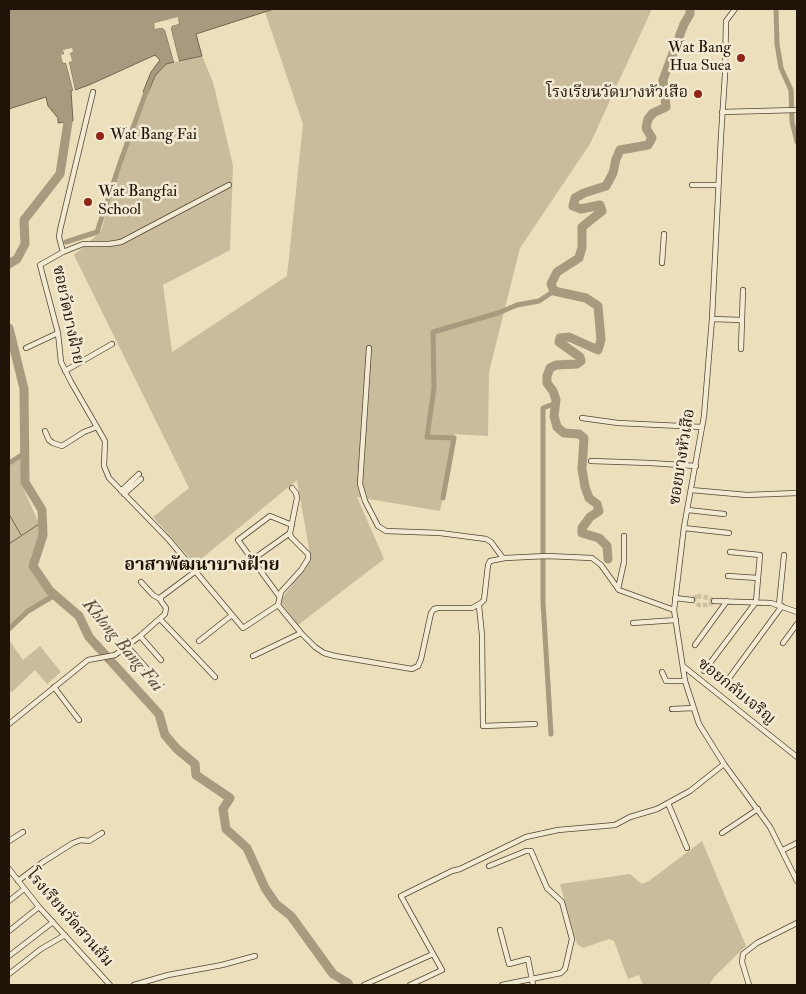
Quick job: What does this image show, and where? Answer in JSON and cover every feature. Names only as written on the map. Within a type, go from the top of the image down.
[{"type":"street","name":"ซอยบางหัวเสือ","points":[[735,9],[726,21],[725,75],[712,319],[702,427],[684,528],[674,610],[685,681],[702,731],[770,827],[797,881]]},
{"type":"street","name":"ซอยวัดบางฝ้าย","points":[[93,92],[60,230],[63,252],[40,265],[58,333],[60,358],[65,371],[104,441],[104,470],[123,493],[164,534],[243,628],[278,605]]},
{"type":"street","points":[[722,112],[795,111]]},
{"type":"street","points":[[692,185],[718,184]]},
{"type":"street","points":[[63,252],[83,244],[121,242],[229,185]]},
{"type":"street","points":[[662,263],[664,234]]},
{"type":"street","points":[[741,349],[743,290]]},
{"type":"street","points":[[712,319],[742,320]]},
{"type":"street","points":[[26,348],[58,333]]},
{"type":"street","points":[[65,371],[112,344]]},
{"type":"street","points":[[369,348],[360,484],[361,492],[378,526],[386,531],[440,533],[486,539],[491,542],[503,558]]},
{"type":"street","points":[[582,418],[618,423],[702,427]]},
{"type":"street","points":[[45,431],[50,440],[62,446],[97,427]]},
{"type":"street","points":[[591,461],[650,462],[696,466]]},
{"type":"street","points":[[123,493],[140,477]]},
{"type":"street","points":[[292,488],[296,493],[296,498],[290,533],[291,537],[308,554],[308,559],[279,596],[278,605],[300,633],[324,653],[412,669],[418,666],[431,613],[438,608],[472,608],[479,606],[484,600],[488,565],[493,560],[503,558],[547,556],[592,558],[601,565],[618,589],[674,610]]},
{"type":"street","points":[[691,490],[747,494],[797,493]]},
{"type":"street","points":[[688,510],[724,514]]},
{"type":"street","points":[[279,596],[238,540],[270,516],[292,525]]},
{"type":"street","points":[[684,528],[729,533]]},
{"type":"street","points":[[252,560],[290,533]]},
{"type":"street","points":[[618,589],[624,562],[624,536]]},
{"type":"street","points":[[704,672],[756,602],[760,557],[758,554],[730,552]]},
{"type":"street","points":[[724,685],[781,605],[784,555]]},
{"type":"street","points":[[160,599],[196,570]]},
{"type":"street","points":[[728,576],[758,578]]},
{"type":"street","points":[[9,724],[91,659],[110,657],[127,646],[160,619],[166,611],[160,599],[153,596],[141,582]]},
{"type":"street","points":[[675,598],[692,600]]},
{"type":"street","points":[[714,601],[756,602],[781,605],[797,612]]},
{"type":"street","points":[[695,645],[727,601]]},
{"type":"street","points":[[479,606],[482,635],[483,726],[535,724]]},
{"type":"street","points":[[199,641],[232,615]]},
{"type":"street","points":[[160,619],[215,677]]},
{"type":"street","points":[[633,623],[676,620]]},
{"type":"street","points":[[783,643],[797,624]]},
{"type":"street","points":[[253,656],[300,633]]},
{"type":"street","points":[[140,636],[161,660]]},
{"type":"street","points":[[127,646],[149,671]]},
{"type":"street","name":"ซอยกลับเจริญ","points":[[683,666],[797,757]]},
{"type":"street","points":[[662,672],[666,681],[685,681]]},
{"type":"street","points":[[54,687],[79,720]]},
{"type":"street","points":[[672,710],[693,708]]},
{"type":"street","points":[[410,985],[442,970],[401,896],[452,871],[460,870],[526,837],[558,830],[615,825],[668,803],[690,791],[724,764]]},
{"type":"street","points":[[668,803],[687,848]]},
{"type":"street","points":[[722,832],[758,809]]},
{"type":"street","points":[[9,841],[23,832]]},
{"type":"street","points":[[18,881],[73,843],[81,840],[89,841],[102,833]]},
{"type":"street","points":[[783,850],[797,844]]},
{"type":"street","points":[[490,866],[526,851],[531,851],[546,888],[562,902],[572,939],[564,969],[561,973],[502,985]]},
{"type":"street","name":"โรงเรียนวัดสวนส้ม","points":[[9,869],[39,907],[110,985]]},
{"type":"street","points":[[9,902],[24,889]]},
{"type":"street","points":[[9,931],[39,907]]},
{"type":"street","points":[[9,956],[54,922]]},
{"type":"street","points":[[749,985],[742,962],[743,954],[757,944],[797,923]]},
{"type":"street","points":[[500,930],[508,964],[528,958],[533,985]]},
{"type":"street","points":[[9,974],[45,946],[65,935]]},
{"type":"street","points":[[364,985],[432,954]]},
{"type":"street","points":[[134,985],[168,975],[254,956]]},
{"type":"street","points":[[425,978],[429,985]]},
{"type":"shaded area","points":[[9,9],[274,9],[196,34],[202,56],[179,61],[171,29],[172,26],[179,24],[178,18],[154,23],[156,29],[162,28],[165,30],[174,62],[166,64],[155,76],[148,93],[143,92],[151,72],[160,60],[155,55],[75,90],[69,62],[70,53],[73,52],[64,50],[63,63],[66,63],[73,90],[71,91],[73,121],[58,123],[58,118],[48,106],[46,97],[9,109]]},
{"type":"shaded area","points":[[274,9],[652,9],[590,144],[520,248],[489,372],[488,436],[455,434],[440,511],[357,497],[384,559],[298,625],[280,601],[311,560],[297,480],[195,564],[153,517],[189,488],[74,255],[98,234],[102,228],[122,161],[155,76],[166,64],[202,56],[213,82],[233,165],[230,250],[163,285],[172,352],[287,276],[303,124],[265,12]]},
{"type":"shaded area","points":[[22,452],[21,479],[41,528],[39,540],[31,556],[30,565],[50,598],[9,626],[9,461]]},
{"type":"shaded area","points":[[9,640],[23,660],[40,646],[61,672],[47,684],[35,670],[12,692],[9,690]]},
{"type":"shaded area","points":[[702,841],[746,946],[714,977],[709,985],[643,985],[639,975],[628,979],[614,941],[609,939],[583,948],[577,944],[560,884],[630,874],[642,884],[649,881]]},
{"type":"pier","points":[[178,17],[179,24],[172,26],[171,29],[179,61],[177,61],[169,29],[170,24],[176,22],[176,20],[157,25],[168,29],[176,61],[174,62],[165,30],[162,28],[155,29],[154,23]]},
{"type":"pier","points":[[72,48],[73,52],[70,53],[72,61],[69,62],[75,90],[73,90],[66,63],[63,63],[61,55],[64,54],[63,50]]},
{"type":"waterway","points":[[608,559],[607,546],[599,538],[582,533],[582,528],[590,517],[599,511],[597,504],[589,498],[585,487],[582,469],[584,438],[579,434],[564,433],[557,427],[554,416],[556,400],[553,391],[547,383],[550,368],[556,365],[577,364],[581,361],[580,357],[559,342],[560,338],[569,337],[598,350],[601,340],[598,306],[586,298],[554,291],[551,284],[557,272],[579,258],[582,247],[582,227],[602,211],[600,205],[581,209],[573,206],[575,198],[606,186],[613,173],[620,150],[648,145],[652,138],[646,128],[648,119],[653,113],[666,107],[663,80],[684,24],[690,14],[690,9]]},
{"type":"waterway","points":[[776,9],[777,44],[781,68],[791,90],[792,122],[797,142]]},
{"type":"waterway","points":[[66,242],[97,232],[148,87]]},
{"type":"waterway","name":"Khlong Bang Fai","points":[[9,264],[17,259],[25,244],[24,220],[60,174],[68,122],[66,113]]},
{"type":"waterway","points":[[443,498],[454,438],[427,437],[434,388],[433,332],[498,313],[517,305],[539,301],[554,291]]},
{"type":"waterway","name":"Khlong Bang Fai","points":[[9,328],[24,389],[25,482],[42,510],[43,535],[33,566],[50,591],[79,616],[89,637],[159,714],[165,735],[177,749],[195,764],[196,775],[230,798],[223,809],[226,829],[247,848],[265,888],[276,904],[291,916],[333,974],[349,985]]},
{"type":"waterway","points":[[551,734],[543,602],[543,408],[556,403]]},
{"type":"waterway","points":[[9,463],[25,453]]},
{"type":"waterway","points":[[9,514],[21,535]]},
{"type":"waterway","points":[[9,544],[42,522]]},
{"type":"waterway","points":[[9,629],[28,611],[55,595]]},
{"type":"tunnel","points":[[697,596],[709,598],[714,601],[709,605],[699,605],[692,600],[697,596]]},
{"type":"place","name":"Wat Bang Hua Suea","points":[[741,58]]},
{"type":"place","name":"โรงเรียนวัดบางหัวเสือ","points":[[698,94]]},
{"type":"place","name":"Wat Bang Fai","points":[[100,136]]},
{"type":"place","name":"Wat Bangfai School","points":[[88,202]]},
{"type":"district","name":"อาสาพัฒนาบางฝ้าย","points":[[202,566]]}]
